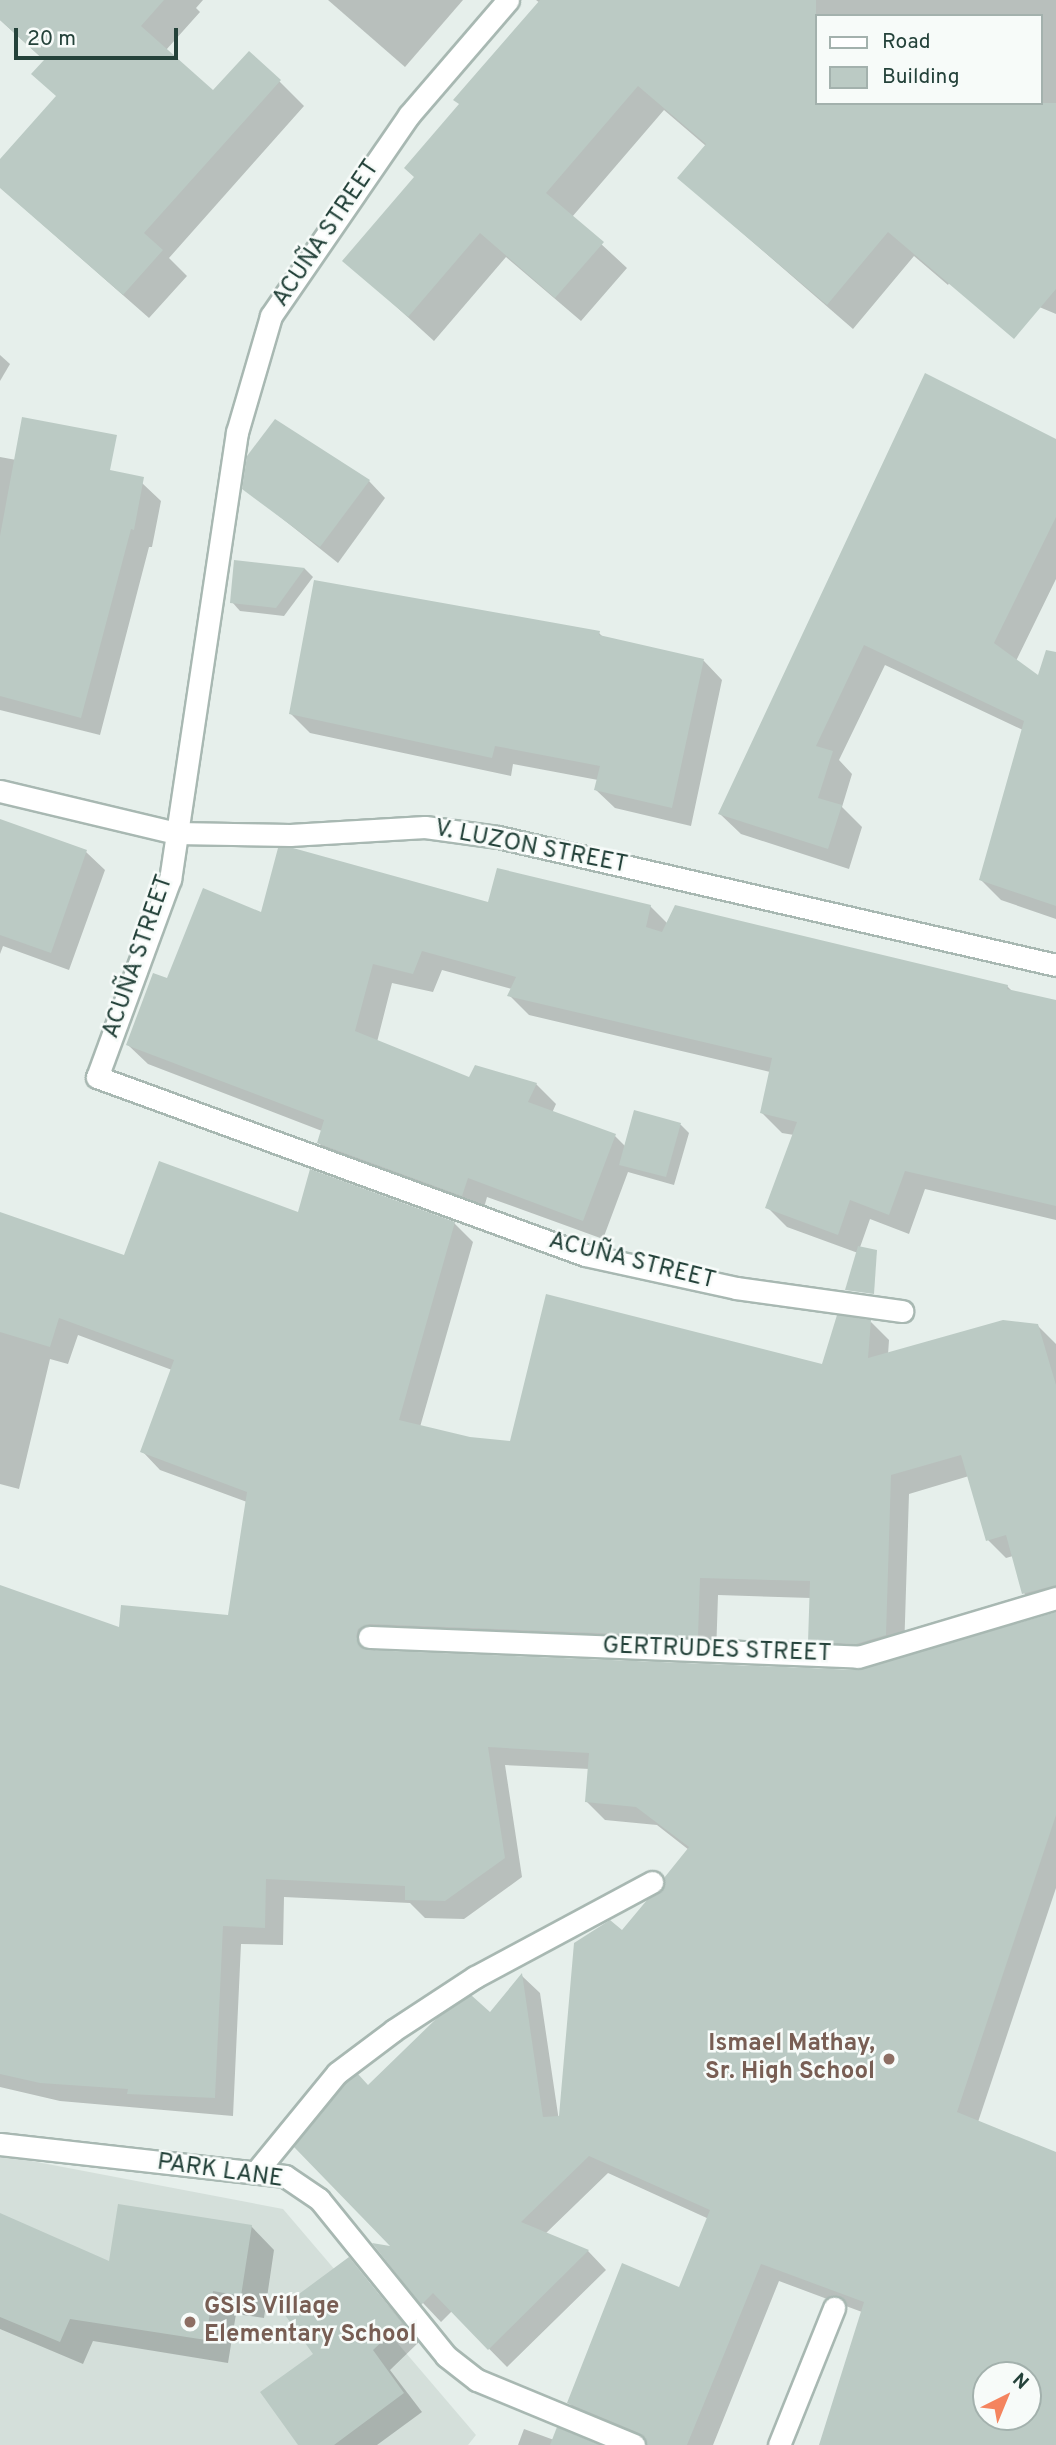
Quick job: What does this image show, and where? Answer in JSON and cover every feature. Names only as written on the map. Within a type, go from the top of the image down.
[{"type":"street","name":"ACUÑA STREET","points":[[508,0],[409,115],[271,316],[237,432],[170,879],[97,1077],[585,1255],[736,1288],[902,1311]]},
{"type":"street","name":"V. LUZON STREET","points":[[0,791],[176,833],[290,835],[425,827],[498,837],[1056,965]]},
{"type":"street","name":"GERTRUDES STREET","points":[[369,1637],[858,1657],[1056,1598]]},
{"type":"street","points":[[257,2172],[337,2073],[394,2030],[475,1977],[652,1882]]},
{"type":"street","name":"PARK LANE","points":[[0,2144],[285,2176],[319,2199],[446,2356],[477,2380],[634,2445]]},
{"type":"street","points":[[779,2445],[834,2308]]},
{"type":"shaded area","name":"GSIS Village Elementary School","points":[[0,2155],[283,2209],[476,2435],[468,2445],[0,2445]]},
{"type":"building","points":[[0,0],[164,0],[141,26],[213,90],[249,51],[281,80],[144,233],[163,250],[123,295],[0,188],[0,159],[56,96],[31,74],[44,60],[0,20]]},
{"type":"building","points":[[540,0],[816,0],[814,105],[1056,103],[1056,289],[1014,339],[888,232],[827,305],[677,178],[706,144],[638,86],[546,193],[604,242],[555,298],[480,233],[408,317],[342,261],[414,177],[404,168],[459,104],[453,100]]},
{"type":"building","points":[[925,373],[1056,439],[1056,517],[994,643],[1038,675],[1046,650],[1056,652],[1056,906],[979,880],[1024,721],[864,645],[816,746],[833,751],[818,798],[842,805],[828,849],[718,814]]},
{"type":"building","points":[[22,417],[117,435],[110,470],[144,477],[134,530],[131,529],[81,718],[0,696],[0,536]]},
{"type":"building","points":[[275,419],[370,480],[320,547],[242,489],[247,456]]},
{"type":"building","points":[[234,560],[305,568],[276,608],[230,603]]},
{"type":"building","points":[[314,580],[600,631],[599,635],[704,659],[672,808],[594,790],[600,766],[495,746],[492,758],[289,714]]},
{"type":"building","points":[[0,819],[87,850],[51,953],[0,935]]},
{"type":"building","points":[[278,848],[293,848],[488,902],[497,868],[651,905],[646,927],[662,932],[675,905],[1008,985],[1007,989],[1056,1000],[1056,1206],[905,1171],[889,1215],[850,1200],[838,1235],[765,1208],[797,1122],[760,1113],[772,1058],[507,996],[516,977],[422,951],[413,974],[373,964],[355,1031],[469,1077],[475,1065],[537,1083],[528,1102],[616,1134],[583,1221],[468,1178],[462,1196],[317,1143],[324,1120],[126,1045],[153,973],[167,978],[203,888],[261,912]]},
{"type":"building","points":[[634,1110],[681,1123],[666,1177],[619,1165]]},
{"type":"building","points":[[159,1161],[298,1212],[310,1169],[455,1222],[399,1420],[470,1437],[510,1441],[546,1294],[822,1364],[837,1315],[871,1320],[868,1358],[1003,1320],[1038,1324],[1056,1385],[1056,1585],[1022,1594],[1006,1535],[986,1541],[961,1455],[891,1475],[886,1635],[856,1644],[808,1642],[810,1581],[700,1578],[698,1637],[370,1624],[358,1629],[356,1637],[368,1650],[857,1670],[1056,1612],[1056,1815],[957,2112],[1056,2152],[1056,2445],[819,2445],[864,2302],[761,2264],[687,2445],[647,2445],[639,2433],[567,2403],[622,2263],[679,2287],[710,2210],[589,2156],[521,2222],[589,2250],[488,2350],[433,2293],[421,2305],[372,2243],[390,2246],[294,2147],[346,2083],[358,2074],[368,2085],[438,2017],[471,1995],[490,2012],[522,1973],[543,2117],[559,2116],[574,1943],[610,1920],[622,1930],[647,1900],[663,1889],[664,1878],[689,1847],[636,1807],[585,1802],[589,1753],[488,1747],[505,1858],[445,1901],[405,1900],[405,1886],[266,1879],[265,1928],[223,1926],[215,2098],[127,2094],[128,2089],[40,2083],[0,2074],[0,1585],[119,1627],[121,1605],[228,1615],[247,1492],[140,1452],[174,1360],[59,1318],[50,1347],[0,1332],[0,1212],[124,1255]]},
{"type":"building","points":[[858,1246],[877,1250],[874,1294],[845,1290]]},
{"type":"building","points":[[118,2204],[252,2225],[241,2296],[213,2291],[206,2340],[70,2319],[60,2342],[0,2317],[0,2213],[109,2261]]},
{"type":"building","points":[[349,2257],[402,2323],[373,2350],[404,2393],[334,2445],[298,2445],[260,2392],[313,2354],[280,2308]]},
{"type":"building","points":[[557,2427],[600,2445],[550,2445]]},
{"type":"place","name":"Ismael Mathay, Sr. High School","points":[[889,2059]]},
{"type":"place","name":"GSIS Village Elementary School","points":[[190,2322]]}]
